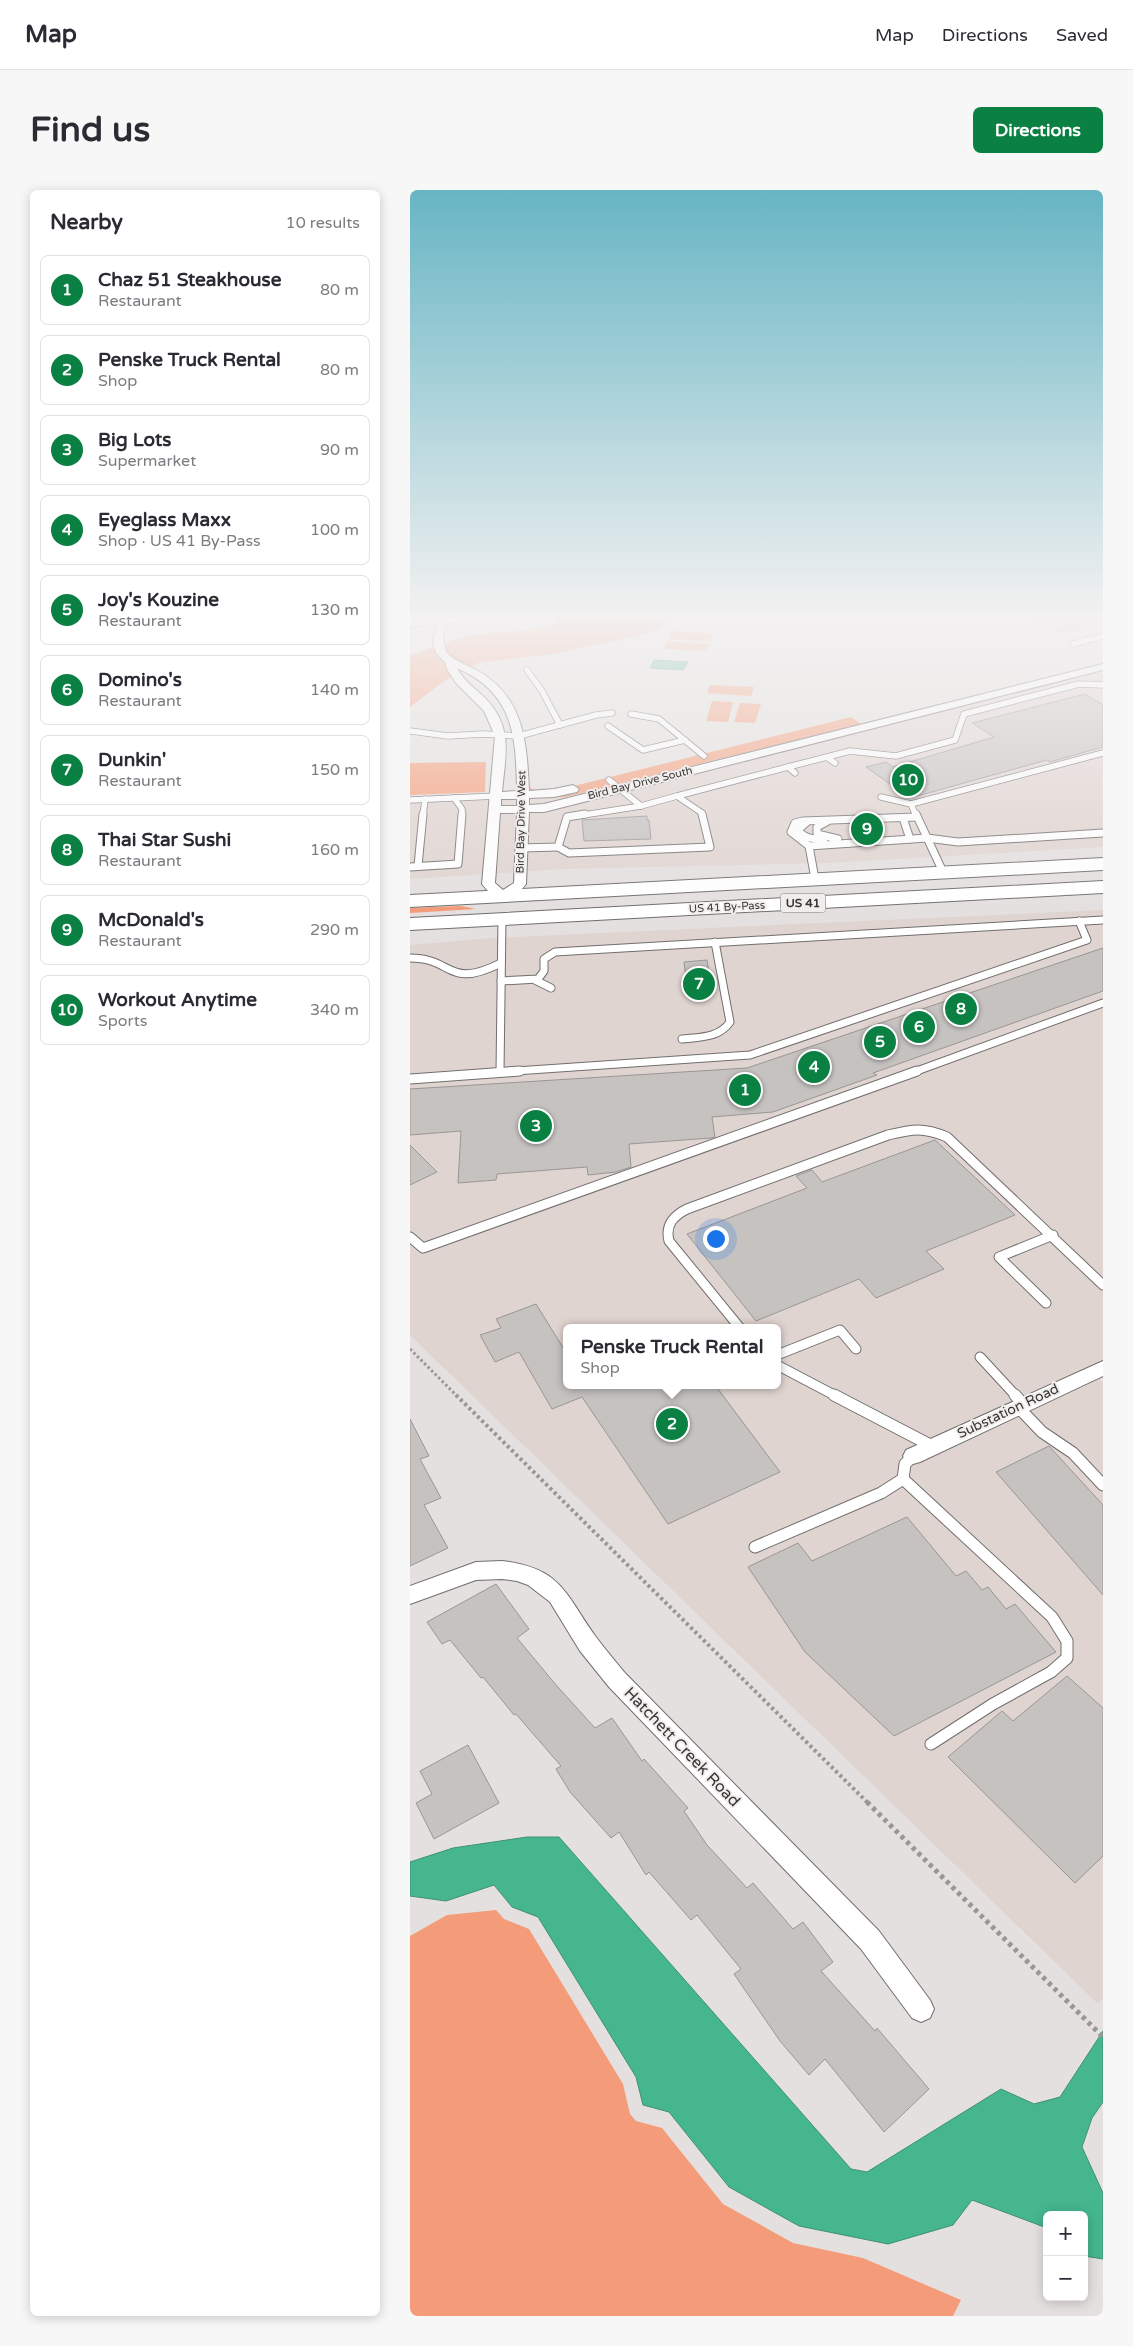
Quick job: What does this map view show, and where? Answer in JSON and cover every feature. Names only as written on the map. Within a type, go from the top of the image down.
[{"type":"main road","name":"US 41 By-Pass","points":[[410,901],[1103,864]]},
{"type":"main road","points":[[776,905],[834,894],[915,887],[930,883],[943,872]]},
{"type":"main road","name":"US 41 By-Pass","points":[[410,924],[1103,887]]},
{"type":"main road","points":[[502,897],[502,918]]},
{"type":"street","name":"Bird Bay Drive West","points":[[488,710],[493,716],[501,736],[488,884],[502,897],[520,884],[522,809],[520,736],[516,717],[512,710]]},
{"type":"street","name":"Bird Bay Drive South","points":[[497,796],[554,793],[888,710]]},
{"type":"street","name":"Bird Bay Drive South","points":[[496,810],[544,808],[932,710]]},
{"type":"street","name":"Substation Road","points":[[913,1456],[1103,1368]]},
{"type":"street","name":"Hatchett Creek Road","points":[[410,1595],[476,1571],[502,1570],[519,1572],[551,1588],[588,1644],[617,1680],[870,1940],[921,2009]]},
{"type":"lane","points":[[553,710],[560,725]]},
{"type":"lane","points":[[558,847],[566,817],[641,806],[850,751],[896,756],[955,740],[964,714],[979,710]]},
{"type":"lane","points":[[410,731],[448,736],[482,734],[520,736],[596,715],[612,713]]},
{"type":"lane","points":[[631,714],[659,719],[704,756]]},
{"type":"lane","points":[[608,726],[643,750],[685,740]]},
{"type":"lane","points":[[881,798],[911,804],[1103,753]]},
{"type":"lane","points":[[827,757],[835,763]]},
{"type":"lane","points":[[788,767],[795,773]]},
{"type":"lane","points":[[609,780],[641,806]]},
{"type":"lane","points":[[410,800],[497,796]]},
{"type":"lane","points":[[521,848],[558,847],[569,853],[710,847],[702,813],[677,796]]},
{"type":"lane","points":[[410,867],[458,864],[462,808],[454,798]]},
{"type":"lane","points":[[418,866],[425,799]]},
{"type":"lane","points":[[911,804],[943,872]]},
{"type":"lane","points":[[910,837],[809,846],[795,837],[791,829],[795,823],[812,821],[918,817]]},
{"type":"lane","points":[[903,818],[910,837]]},
{"type":"lane","points":[[831,820],[821,824],[816,830],[821,836],[839,839]]},
{"type":"lane","points":[[812,821],[800,826],[799,833],[813,838],[910,837],[958,842],[1103,834]]},
{"type":"lane","points":[[809,846],[815,879]]},
{"type":"lane","points":[[500,1073],[502,918]]},
{"type":"lane","points":[[535,980],[544,971],[544,958],[561,951],[1103,920]]},
{"type":"lane","points":[[410,1079],[750,1055],[1087,940],[1079,921]]},
{"type":"lane","points":[[682,1039],[718,1033],[727,1028],[730,1022],[715,942]]},
{"type":"lane","points":[[410,958],[423,957],[460,975],[482,972],[501,964]]},
{"type":"lane","points":[[501,981],[535,980],[551,988]]},
{"type":"lane","points":[[410,1237],[423,1248],[785,1120],[1103,1003]]},
{"type":"lane","points":[[737,1324],[669,1241],[666,1230],[670,1222],[687,1209],[888,1135],[927,1128],[947,1137],[1103,1284]]},
{"type":"lane","points":[[1046,1303],[998,1257],[1053,1235]]},
{"type":"lane","points":[[781,1353],[840,1330],[856,1349]]},
{"type":"lane","points":[[980,1357],[1042,1432],[1074,1453],[1103,1484]]},
{"type":"lane","points":[[781,1367],[932,1446]]},
{"type":"lane","points":[[755,1547],[881,1493],[903,1479],[905,1464],[913,1456]]},
{"type":"lane","points":[[903,1479],[1052,1617],[1067,1641],[1067,1658],[1051,1672],[993,1704],[931,1744]]},
{"type":"path","points":[[410,1349],[1103,2037]]},
{"type":"shaded area","points":[[709,710],[731,710],[728,722],[706,721]]},
{"type":"shaded area","points":[[738,710],[759,710],[755,723],[734,722]]},
{"type":"shaded area","points":[[916,710],[1103,710],[1103,847],[827,863],[562,869],[410,879],[410,803],[566,797]]},
{"type":"shaded area","points":[[851,717],[861,724],[566,797],[513,799],[525,768],[525,785],[537,791],[558,790]]},
{"type":"shaded area","points":[[486,762],[485,792],[410,795],[410,763]]},
{"type":"shaded area","points":[[461,906],[476,909],[410,913],[410,908]]},
{"type":"shaded area","points":[[1103,910],[1103,1378],[1099,1379],[1103,1383],[1103,1999],[1097,2003],[410,1335],[410,945],[491,938]]},
{"type":"shaded area","points":[[527,1837],[559,1837],[851,2169],[867,2172],[1001,2089],[1034,2104],[1060,2097],[1103,2031],[1103,2102],[1092,2118],[1082,2147],[1103,2193],[1103,2259],[1088,2257],[1088,2211],[1043,2211],[1043,2227],[972,2200],[953,2225],[888,2244],[799,2226],[729,2187],[669,2112],[643,2105],[636,2077],[538,1917],[512,1907],[494,1885],[446,1901],[410,1896],[410,1862],[453,1848]]},
{"type":"shaded area","points":[[496,1910],[504,1919],[529,1929],[623,2084],[630,2114],[636,2121],[662,2128],[723,2204],[793,2243],[863,2258],[961,2300],[953,2316],[410,2316],[410,1936],[447,1915]]},
{"type":"building","points":[[1022,710],[1103,710],[1103,747],[1050,762],[1047,760],[910,798],[866,767],[886,762],[893,767],[994,737],[972,723]]},
{"type":"building","points":[[647,816],[651,839],[584,841],[582,820]]},
{"type":"building","points":[[1103,948],[1103,991],[873,1073],[877,1075],[773,1112],[712,1117],[715,1137],[629,1144],[631,1167],[616,1172],[588,1175],[587,1167],[497,1174],[496,1180],[458,1183],[461,1131],[410,1135],[410,1089],[747,1068]]},
{"type":"building","points":[[707,960],[712,991],[688,993],[684,962]]},
{"type":"building","points":[[935,1140],[1015,1215],[926,1251],[944,1269],[876,1298],[859,1279],[756,1321],[687,1234],[807,1188],[796,1176],[812,1170],[822,1182]]},
{"type":"building","points":[[410,1145],[437,1172],[410,1185]]},
{"type":"building","points":[[536,1304],[563,1348],[563,1389],[718,1389],[780,1472],[668,1524],[582,1397],[552,1409],[519,1352],[495,1362],[480,1335],[501,1328],[496,1319]]},
{"type":"building","points":[[410,1419],[429,1456],[420,1459],[441,1498],[424,1505],[448,1548],[410,1566]]},
{"type":"building","points":[[1049,1446],[1103,1505],[1103,1595],[996,1472]]},
{"type":"building","points":[[907,1517],[956,1576],[966,1571],[982,1590],[988,1587],[1006,1609],[1015,1604],[1056,1652],[894,1736],[805,1652],[748,1567],[798,1543],[812,1561]]},
{"type":"building","points":[[496,1584],[529,1629],[517,1638],[556,1685],[595,1728],[612,1718],[642,1761],[644,1759],[688,1808],[684,1811],[707,1845],[747,1888],[753,1883],[793,1929],[803,1922],[833,1962],[821,1971],[875,2031],[877,2028],[929,2089],[884,2132],[825,2059],[809,2075],[780,2041],[734,1974],[741,1969],[697,1915],[691,1920],[649,1872],[646,1875],[619,1832],[611,1838],[570,1792],[556,1769],[561,1766],[516,1714],[514,1715],[483,1677],[481,1678],[450,1640],[442,1644],[427,1622]]},
{"type":"building","points":[[1067,1676],[1103,1708],[1103,1856],[1075,1883],[948,1757],[1002,1711],[1013,1721]]},
{"type":"building","points":[[468,1745],[499,1803],[434,1839],[416,1803],[432,1794],[420,1771]]},
{"type":"place","name":"Workout Anytime","points":[[908,780]]},
{"type":"place","name":"McDonald's","points":[[867,829]]},
{"type":"place","name":"Dunkin'","points":[[699,984]]},
{"type":"place","name":"Thai Star Sushi","points":[[961,1009]]},
{"type":"place","name":"Domino's","points":[[919,1027]]},
{"type":"place","name":"Joy's Kouzine","points":[[880,1042]]},
{"type":"place","name":"Eyeglass Maxx","points":[[814,1067]]},
{"type":"place","name":"Chaz 51 Steakhouse","points":[[745,1090]]},
{"type":"place","name":"Big Lots","points":[[536,1126]]},
{"type":"place","name":"Penske Truck Rental","points":[[672,1424]]}]
